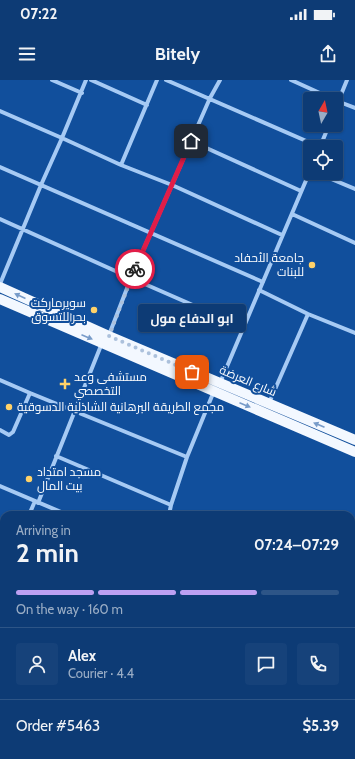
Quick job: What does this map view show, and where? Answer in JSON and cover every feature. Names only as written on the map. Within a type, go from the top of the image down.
[{"type":"main road","name":"شارع العرضة","points":[[0,287],[68,323]]},
{"type":"main road","name":"شارع العرضة","points":[[0,299],[68,323],[217,387],[355,452]]},
{"type":"main road","name":"شارع العرضة","points":[[217,387],[269,404],[355,440]]},
{"type":"street","points":[[52,80],[82,93]]},
{"type":"street","points":[[0,284],[41,185],[82,93],[86,80]]},
{"type":"street","points":[[91,80],[147,105]]},
{"type":"street","points":[[121,165],[157,80]]},
{"type":"street","points":[[166,80],[304,140]]},
{"type":"street","points":[[31,511],[56,456],[130,278],[210,98],[220,80]]},
{"type":"street","points":[[291,80],[318,92]]},
{"type":"street","points":[[341,92],[347,80]]},
{"type":"street","points":[[343,103],[355,108]]},
{"type":"street","points":[[0,111],[282,235]]},
{"type":"street","points":[[191,141],[301,191]]},
{"type":"street","points":[[0,167],[263,282]]},
{"type":"street","points":[[170,511],[187,457],[306,180]]},
{"type":"street","points":[[334,180],[355,189]]},
{"type":"street","points":[[292,214],[355,243]]},
{"type":"street","points":[[0,219],[243,327]]},
{"type":"street","points":[[259,290],[308,314],[355,333]]},
{"type":"street","points":[[269,404],[308,314]]},
{"type":"street","points":[[0,380],[187,457]]},
{"type":"street","points":[[0,430],[9,434],[13,432],[30,393]]},
{"type":"street","points":[[56,456],[171,505]]},
{"type":"street","points":[[0,486],[58,511]]},
{"type":"way so far","points":[[135,269],[130,278],[109,336],[192,372]]},
{"type":"place","name":"جامعة الأحفاد للبنات","points":[[312,265]]},
{"type":"place","name":"سوپرمارکت بحر للتسوق","points":[[94,310]]},
{"type":"place","name":"ابو الدفاع مول","points":[[192,372]]},
{"type":"place","name":"مستشفى وعد التخصصي","points":[[65,384]]},
{"type":"place","name":"مجمع الطريقة البرهانية الشاذلية الدسوقية","points":[[9,407]]},
{"type":"place","name":"مسجد امتداد بيت المال","points":[[29,479]]},
{"type":"route","points":[[135,269],[191,141]]}]
